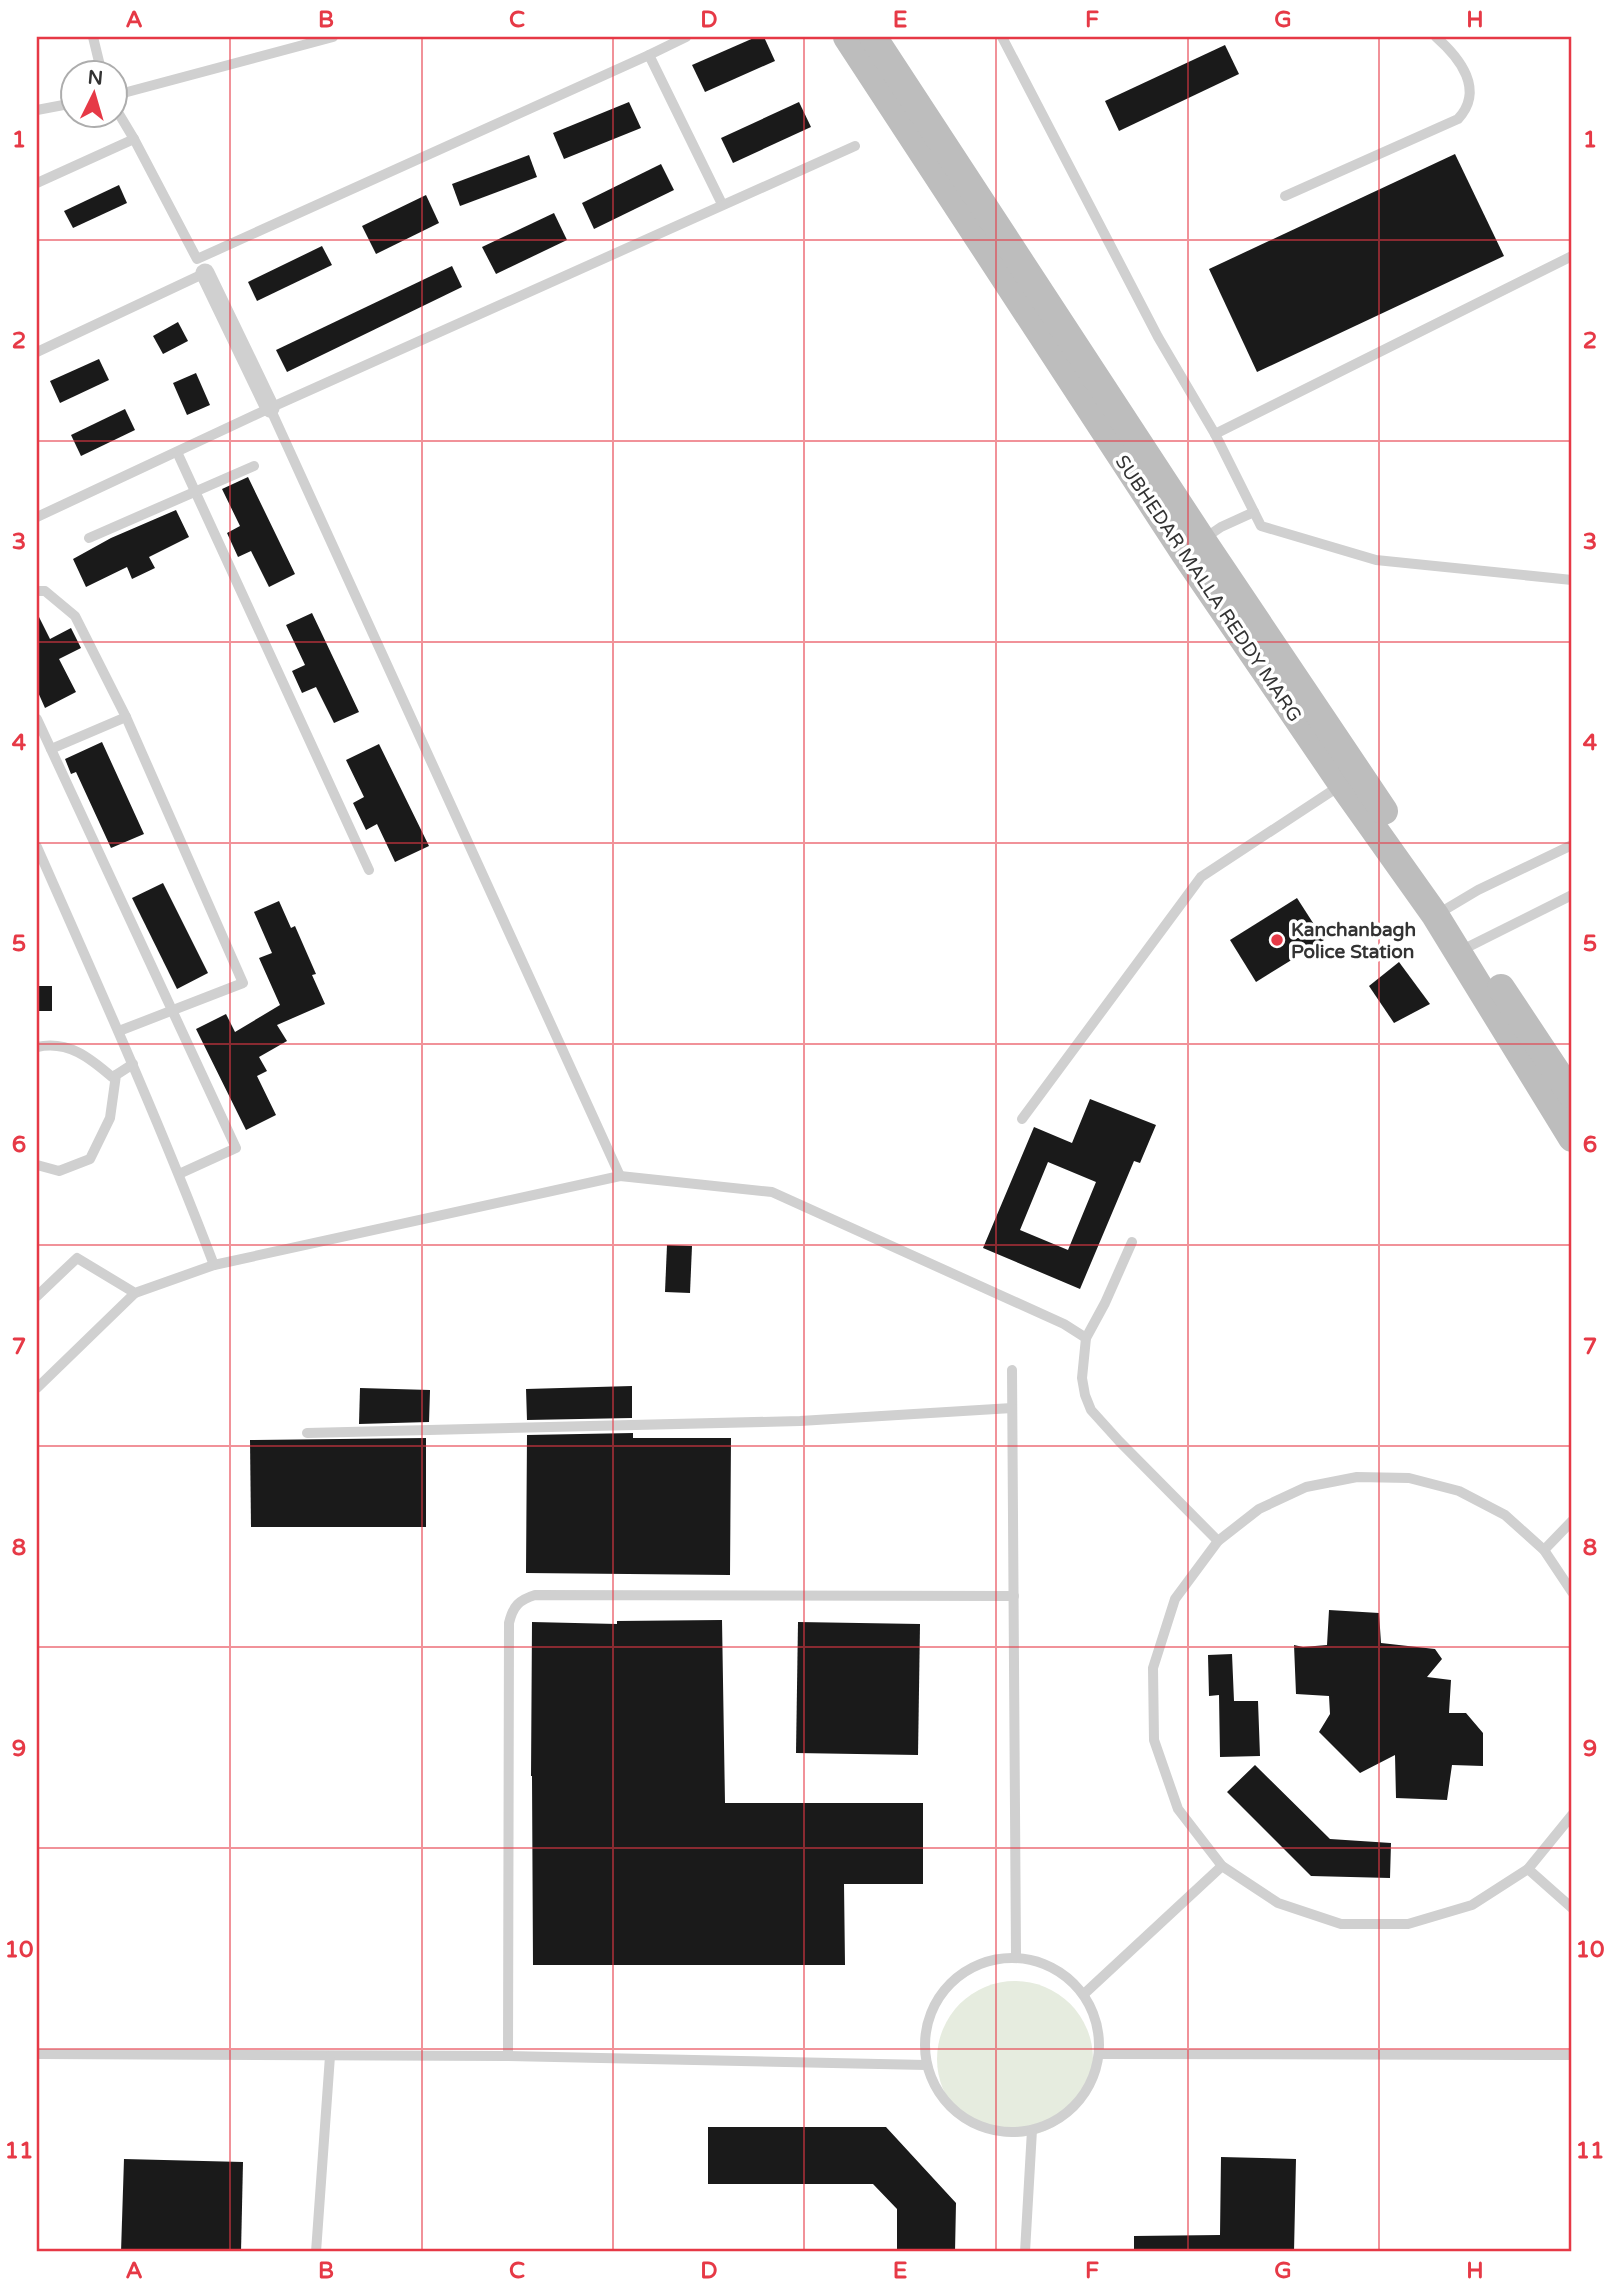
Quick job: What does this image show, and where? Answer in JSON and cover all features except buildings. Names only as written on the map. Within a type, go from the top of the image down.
[{"type":"main road","name":"SUBHEDAR MALLA REDDY MARG","points":[[847,37],[1185,554],[1342,784],[1442,911]]},
{"type":"main road","name":"SUBHEDAR MALLA REDDY MARG","points":[[873,37],[1442,911],[1572,1138]]},
{"type":"main road","name":"SUBHEDAR MALLA REDDY MARG","points":[[1465,949],[1572,1095]]},
{"type":"street","points":[[201,266],[270,408]]},
{"type":"lane","points":[[93,37],[99,60]]},
{"type":"lane","points":[[130,91],[333,37]]},
{"type":"lane","points":[[37,352],[201,266],[686,37]]},
{"type":"lane","points":[[1002,37],[1158,337],[1215,434],[1261,526],[1376,561],[1572,580]]},
{"type":"lane","points":[[1285,196],[1458,119],[1466,110],[1470,98],[1469,86],[1453,51],[1436,37]]},
{"type":"lane","points":[[649,55],[722,204]]},
{"type":"lane","points":[[37,110],[60,106]]},
{"type":"lane","points":[[129,130],[201,266]]},
{"type":"lane","points":[[37,183],[134,139]]},
{"type":"lane","points":[[37,517],[270,408],[855,146]]},
{"type":"lane","points":[[1215,434],[1572,256]]},
{"type":"lane","points":[[270,408],[620,1176]]},
{"type":"lane","points":[[177,452],[369,870]]},
{"type":"lane","points":[[89,538],[254,466]]},
{"type":"lane","points":[[1202,540],[1221,527],[1254,512]]},
{"type":"lane","points":[[37,591],[45,591],[75,616],[126,717],[243,984],[119,1031]]},
{"type":"lane","points":[[51,749],[126,717]]},
{"type":"lane","points":[[37,719],[236,1148],[179,1174]]},
{"type":"lane","points":[[1022,1119],[1201,877],[1342,784]]},
{"type":"lane","points":[[1442,911],[1478,890],[1572,845]]},
{"type":"lane","points":[[37,847],[119,1031],[214,1265]]},
{"type":"lane","points":[[1465,949],[1572,895]]},
{"type":"lane","points":[[37,1047],[51,1044],[86,1055],[113,1077],[132,1063]]},
{"type":"lane","points":[[37,1165],[60,1171],[90,1159],[110,1118],[116,1075]]},
{"type":"lane","points":[[37,1388],[135,1293],[214,1265],[620,1176],[772,1192],[1064,1324],[1086,1338]]},
{"type":"lane","points":[[1132,1242],[1086,1338],[1082,1378],[1091,1410],[1218,1541]]},
{"type":"lane","points":[[37,1296],[77,1258],[135,1293]]},
{"type":"lane","points":[[1012,1370],[1016,1957]]},
{"type":"lane","points":[[307,1433],[800,1421],[1012,1408]]},
{"type":"lane","points":[[1572,1592],[1544,1550],[1505,1515],[1459,1491],[1409,1478],[1357,1477],[1306,1487],[1258,1509],[1218,1541],[1175,1599],[1153,1668],[1154,1740],[1178,1809],[1222,1866],[1278,1903],[1341,1924],[1408,1924],[1472,1905],[1528,1869],[1572,1815]]},
{"type":"lane","points":[[1544,1550],[1572,1521]]},
{"type":"lane","points":[[508,2056],[509,1623],[512,1609],[522,1599],[535,1595],[1014,1596]]},
{"type":"lane","points":[[1084,1994],[1222,1866]]},
{"type":"lane","points":[[1528,1869],[1572,1908]]},
{"type":"lane","points":[[1016,1957],[1055,1968],[1084,1994],[1098,2023],[1100,2054],[1089,2088],[1065,2115],[1032,2130],[998,2131],[966,2119],[941,2096],[926,2065],[925,2033],[935,2002],[956,1977],[984,1961],[1016,1957]]},
{"type":"lane","points":[[37,2054],[508,2056],[926,2065]]},
{"type":"lane","points":[[1100,2054],[1572,2055]]},
{"type":"lane","points":[[316,2252],[330,2056]]},
{"type":"lane","points":[[1025,2252],[1032,2130]]},
{"type":"shaded area","points":[[1015,1981],[1045,1987],[1070,2004],[1087,2029],[1093,2059],[1087,2089],[1070,2114],[1045,2131],[1015,2137],[985,2131],[960,2114],[943,2089],[937,2059],[943,2029],[960,2004],[985,1987]]},
{"type":"place","name":"Kanchanbagh Police Station","points":[[1277,940]]}]
